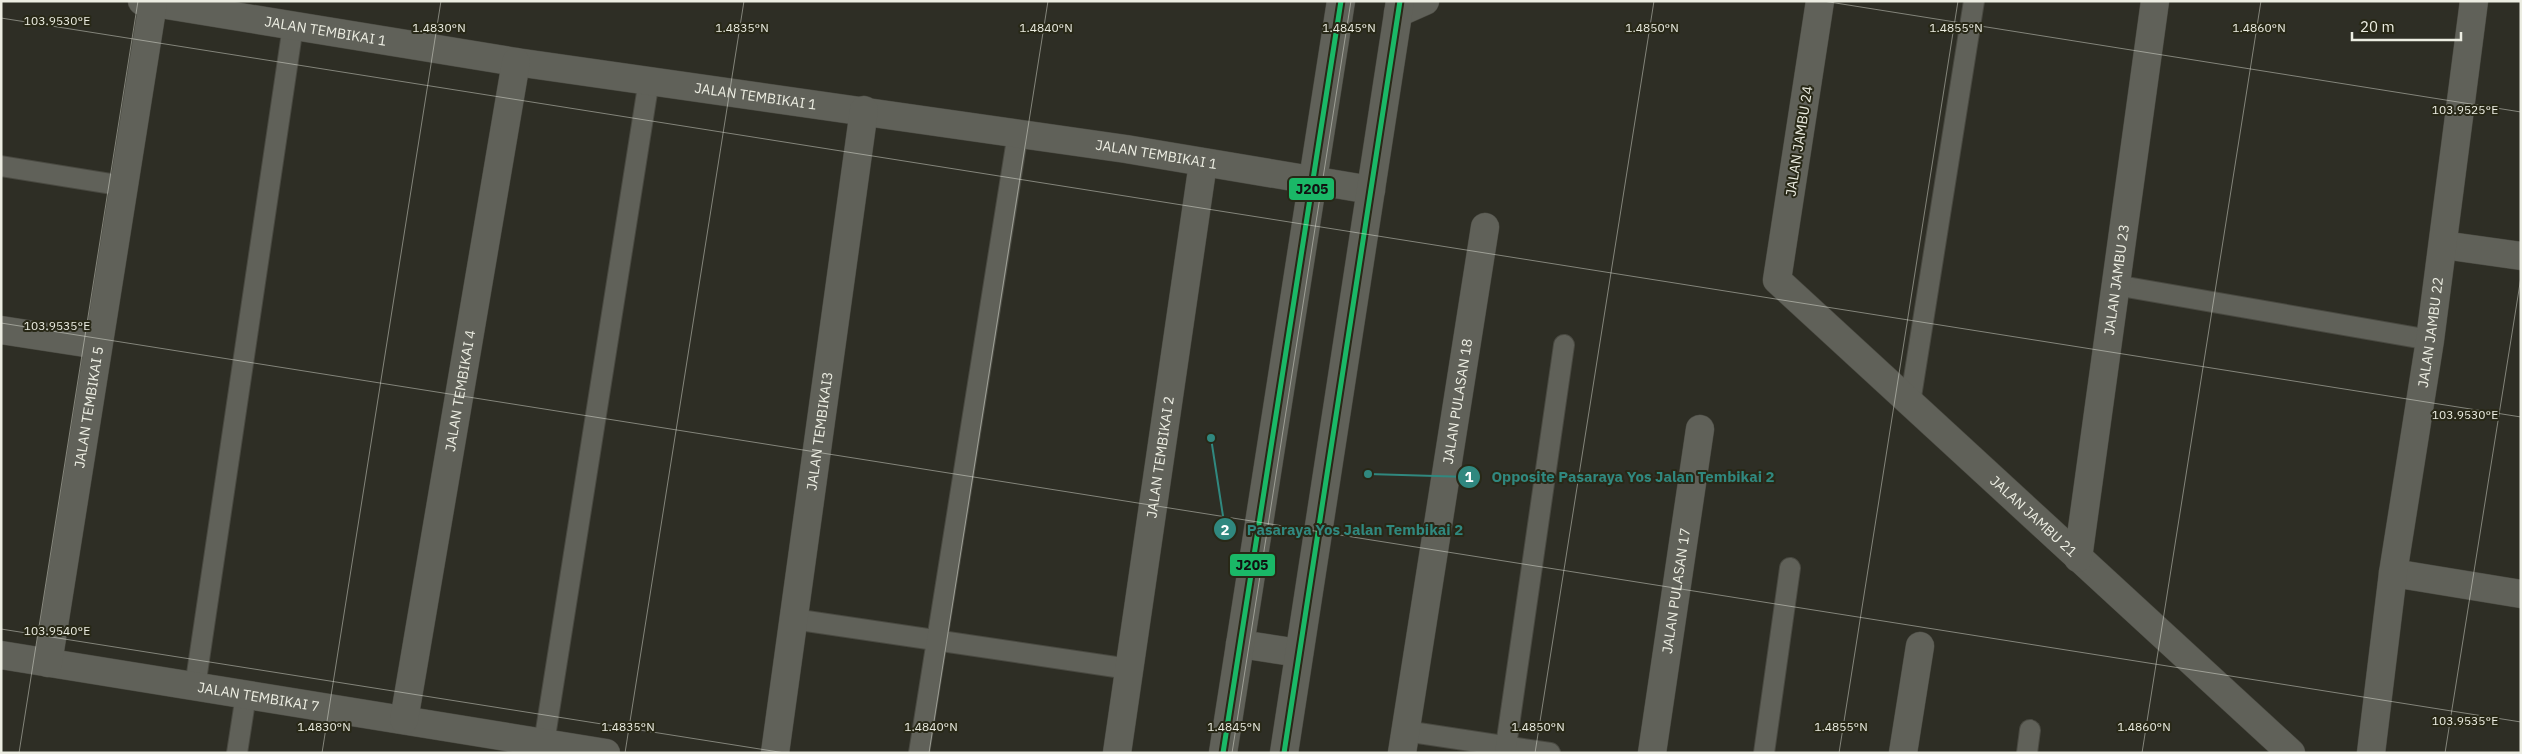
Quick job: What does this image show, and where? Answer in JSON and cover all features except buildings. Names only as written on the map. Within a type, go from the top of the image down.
[{"type":"street","points":[[1223,753],[1315,181],[1341,1]]},
{"type":"street","points":[[1284,753],[1399,7],[1424,1]]},
{"type":"street","name":"JALAN JAMBU 24","points":[[1777,280],[1820,1]]},
{"type":"street","name":"JALAN JAMBU 23","points":[[2078,558],[2155,1]]},
{"type":"street","name":"JALAN JAMBU 22","points":[[2371,753],[2393,573],[2430,340],[2474,1]]},
{"type":"street","name":"JALAN TEMBIKAI 1","points":[[147,2],[516,62],[1018,133],[1371,190]]},
{"type":"street","name":"JALAN TEMBIKAI 5","points":[[48,663],[124,186],[147,2]]},
{"type":"street","name":"JALAN TEMBIKAI 4","points":[[404,720],[516,62]]},
{"type":"street","name":"JALAN TEMBIKAI3","points":[[775,753],[864,110]]},
{"type":"street","name":"JALAN TEMBIKAI 2","points":[[1117,753],[1203,163]]},
{"type":"street","name":"JALAN PULASAN 18","points":[[1404,742],[1485,227]]},
{"type":"street","points":[[2443,246],[2521,256]]},
{"type":"street","name":"JALAN JAMBU 21","points":[[1777,280],[2291,753]]},
{"type":"street","points":[[1,330],[98,345]]},
{"type":"street","name":"JALAN PULASAN 17","points":[[1652,753],[1700,429]]},
{"type":"street","points":[[2393,573],[2521,594]]},
{"type":"street","points":[[1240,644],[1299,653]]},
{"type":"street","points":[[1904,753],[1920,646]]},
{"type":"street","name":"JALAN TEMBIKAI 7","points":[[1,656],[606,753]]},
{"type":"lane","points":[[1910,403],[1974,1]]},
{"type":"lane","points":[[195,687],[293,26]]},
{"type":"lane","points":[[544,743],[649,80]]},
{"type":"lane","points":[[919,753],[1018,133]]},
{"type":"lane","points":[[1,166],[124,186]]},
{"type":"lane","points":[[2116,285],[2430,340]]},
{"type":"lane","points":[[1505,749],[1564,345]]},
{"type":"lane","points":[[1764,753],[1790,568]]},
{"type":"lane","points":[[793,619],[1129,669]]},
{"type":"lane","points":[[237,753],[246,695]]},
{"type":"lane","points":[[2026,753],[2030,730]]},
{"type":"lane","points":[[1404,742],[1550,753]]},
{"type":"transit line","name":"J205","points":[[1223,753],[1341,1]]},
{"type":"transit line","name":"J205","points":[[1284,753],[1400,1]]},
{"type":"place","name":"Pasaraya Yos Jalan Tembikai 2","points":[[1211,438]]},
{"type":"place","name":"Opposite Pasaraya Yos Jalan Tembikai 2","points":[[1368,474]]}]
